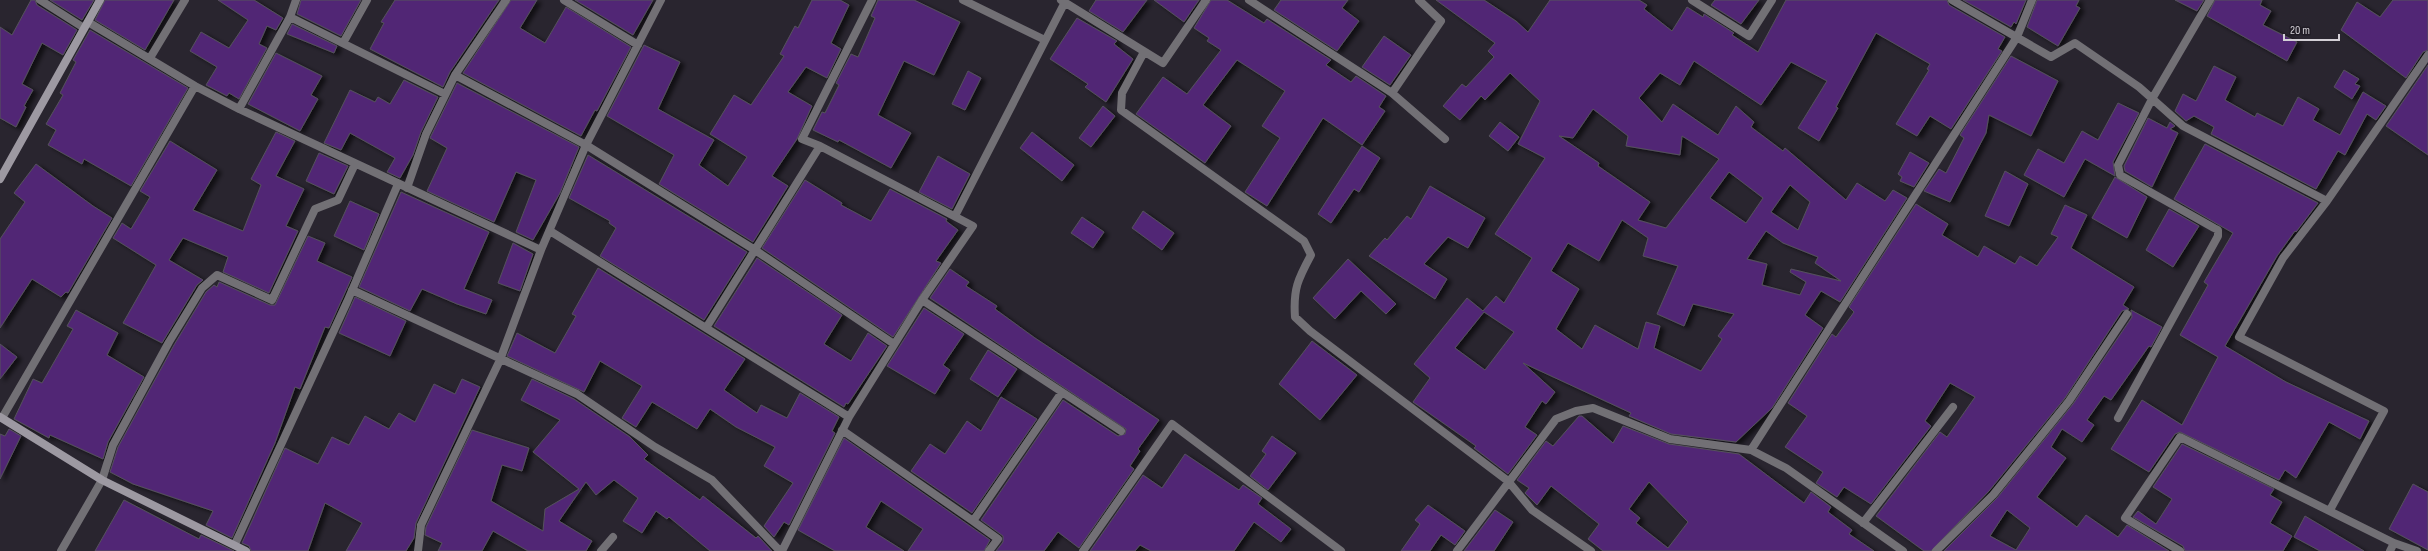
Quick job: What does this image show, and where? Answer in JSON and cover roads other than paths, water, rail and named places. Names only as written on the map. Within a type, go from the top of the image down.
[{"type":"street","points":[[40,0],[150,58],[195,86],[239,109],[541,250]]},
{"type":"street","points":[[0,179],[100,0]]},
{"type":"street","points":[[150,58],[185,0]]},
{"type":"street","points":[[239,109],[290,17],[296,0]]},
{"type":"street","points":[[343,43],[367,0]]},
{"type":"street","points":[[407,188],[426,134],[455,75],[506,0]]},
{"type":"street","points":[[564,0],[638,45]]},
{"type":"street","points":[[418,551],[421,525],[500,360],[541,250],[586,145],[661,0]]},
{"type":"street","points":[[352,290],[500,360],[577,394],[655,447],[712,480],[781,551],[849,417],[922,300],[974,226],[820,146],[802,139],[872,0]]},
{"type":"street","points":[[963,0],[1045,40]]},
{"type":"street","points":[[955,216],[1045,40],[1063,1],[1163,63],[1206,0]]},
{"type":"street","points":[[1250,0],[1392,93],[1444,139]]},
{"type":"street","points":[[1392,93],[1441,21],[1419,0]]},
{"type":"street","points":[[1692,0],[1749,36],[1772,0]]},
{"type":"street","points":[[1952,0],[2051,57],[2075,43],[2139,87],[2183,126],[2327,201]]},
{"type":"street","points":[[1751,450],[2016,37],[2032,0]]},
{"type":"street","points":[[2118,418],[2218,236],[2218,230],[2120,175],[2118,165],[2122,154],[2152,99],[2210,0]]},
{"type":"street","points":[[290,17],[445,94]]},
{"type":"street","points":[[1144,52],[1122,93],[1121,110],[1304,241],[1311,255],[1298,279],[1294,296],[1295,317],[1310,332],[1508,481],[1532,510],[1591,551]]},
{"type":"street","points":[[2330,510],[2384,411],[2239,337],[2283,258],[2327,201],[2428,55]]},
{"type":"street","points":[[455,75],[586,145],[755,250],[894,344]]},
{"type":"street","points":[[195,86],[1,417],[102,480],[235,544],[246,551]]},
{"type":"street","points":[[706,328],[820,146]]},
{"type":"street","points":[[61,551],[102,480],[113,445],[169,342],[202,288],[217,275],[272,300],[315,209],[338,200],[355,164]]},
{"type":"street","points":[[235,544],[352,290],[398,184]]},
{"type":"street","points":[[550,230],[849,417]]},
{"type":"street","points":[[922,300],[1121,430]]},
{"type":"street","points":[[1936,551],[1998,490],[2069,401],[2127,314]]},
{"type":"street","points":[[973,521],[1062,392]]},
{"type":"street","points":[[1457,551],[1556,419],[1576,411],[1593,408],[1670,439],[1751,450],[1786,468],[1903,551]]},
{"type":"street","points":[[1863,523],[1953,408]]},
{"type":"street","points":[[1083,551],[1172,424],[1341,551]]},
{"type":"street","points":[[842,430],[998,539],[989,551]]},
{"type":"street","points":[[2180,551],[2125,518],[2180,437],[2394,543],[2417,551]]},
{"type":"street","points":[[601,551],[613,537]]},
{"type":"street","points":[[2390,551],[2394,543]]}]
